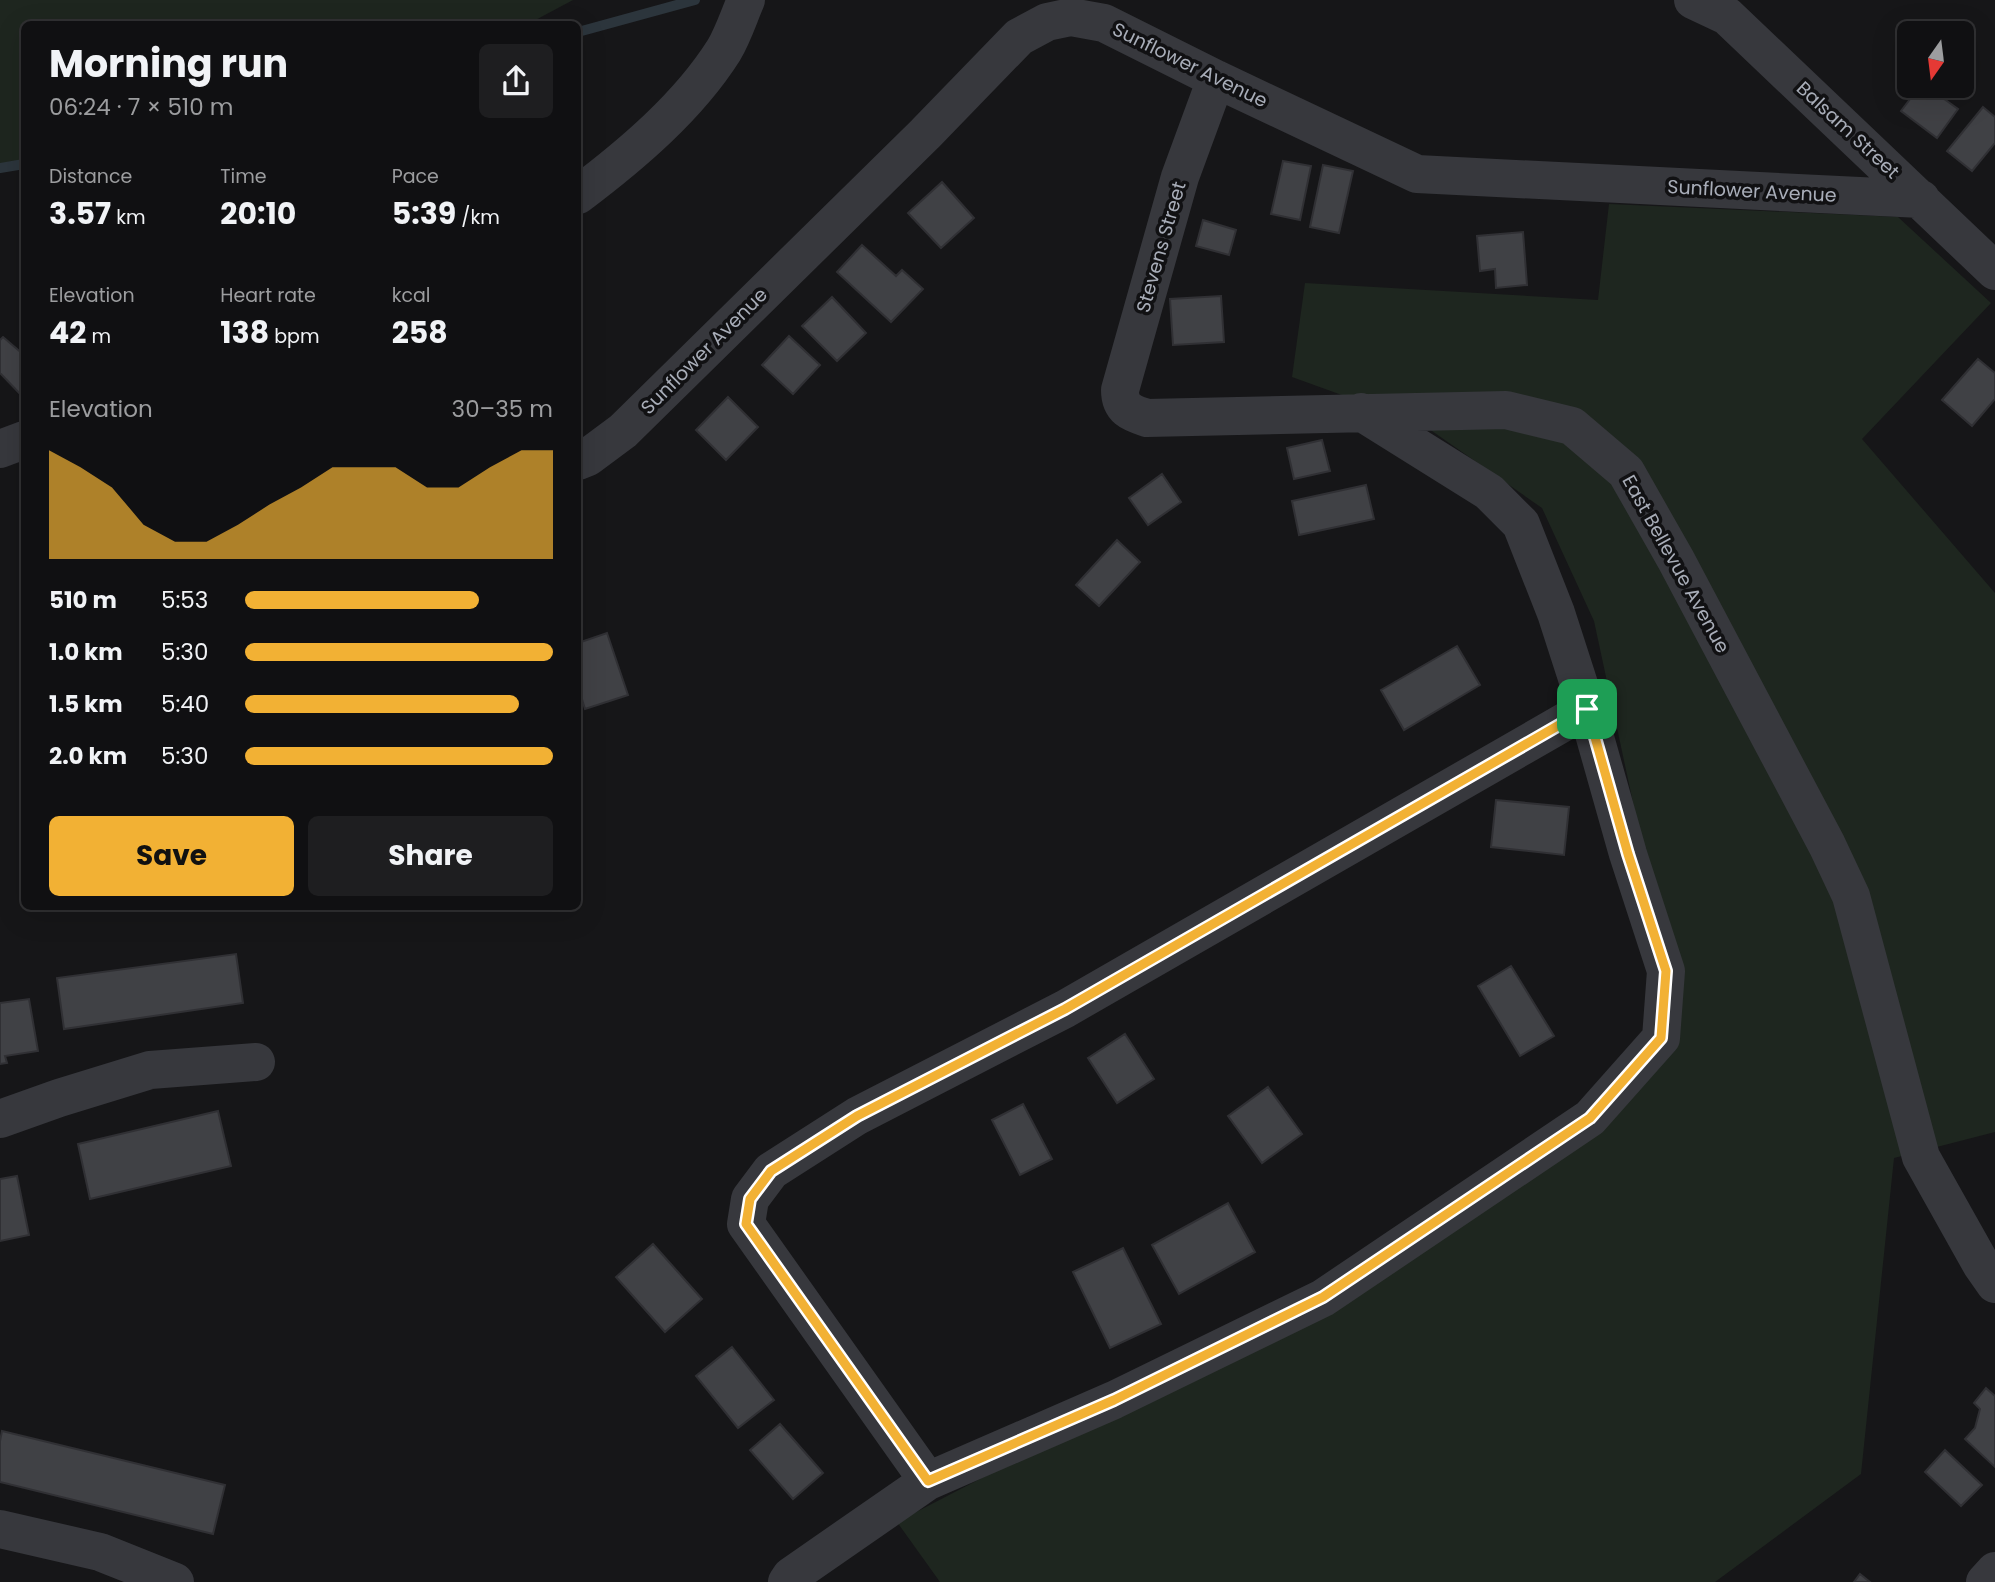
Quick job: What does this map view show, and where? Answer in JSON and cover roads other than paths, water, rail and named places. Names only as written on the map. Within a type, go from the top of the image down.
[{"type":"street","points":[[581,193],[676,110],[724,49],[746,0]]},
{"type":"street","name":"Balsam Street","points":[[1693,0],[1727,16],[1995,271]]},
{"type":"street","name":"Sunflower Avenue","points":[[581,460],[623,431],[925,134],[1019,37],[1047,22],[1071,17],[1104,23],[1418,174],[1921,199]]},
{"type":"street","name":"Stevens Street","points":[[1132,414],[1121,402],[1120,390],[1180,177],[1216,79]]},
{"type":"street","name":"East Bellevue Avenue","points":[[1132,414],[1147,418],[1506,410],[1572,426],[1626,472],[1676,560],[1827,845],[1851,896],[1921,1157],[1980,1264],[1995,1284]]},
{"type":"street","points":[[787,1582],[791,1576],[928,1481],[1114,1400],[1323,1297],[1590,1118],[1661,1038],[1666,971],[1556,613],[1521,524],[1489,492],[1361,412]]},
{"type":"street","points":[[0,449],[21,441]]},
{"type":"street","points":[[928,1481],[746,1224],[750,1199],[771,1171],[857,1116],[1065,1009],[1587,709]]},
{"type":"street","points":[[0,1119],[150,1070],[256,1062]]},
{"type":"street","points":[[0,1530],[100,1552],[175,1582]]},
{"type":"street","points":[[1985,1582],[1995,1571]]},
{"type":"waterway","points":[[581,31],[695,0]]},
{"type":"waterway","points":[[0,168],[21,164]]}]
